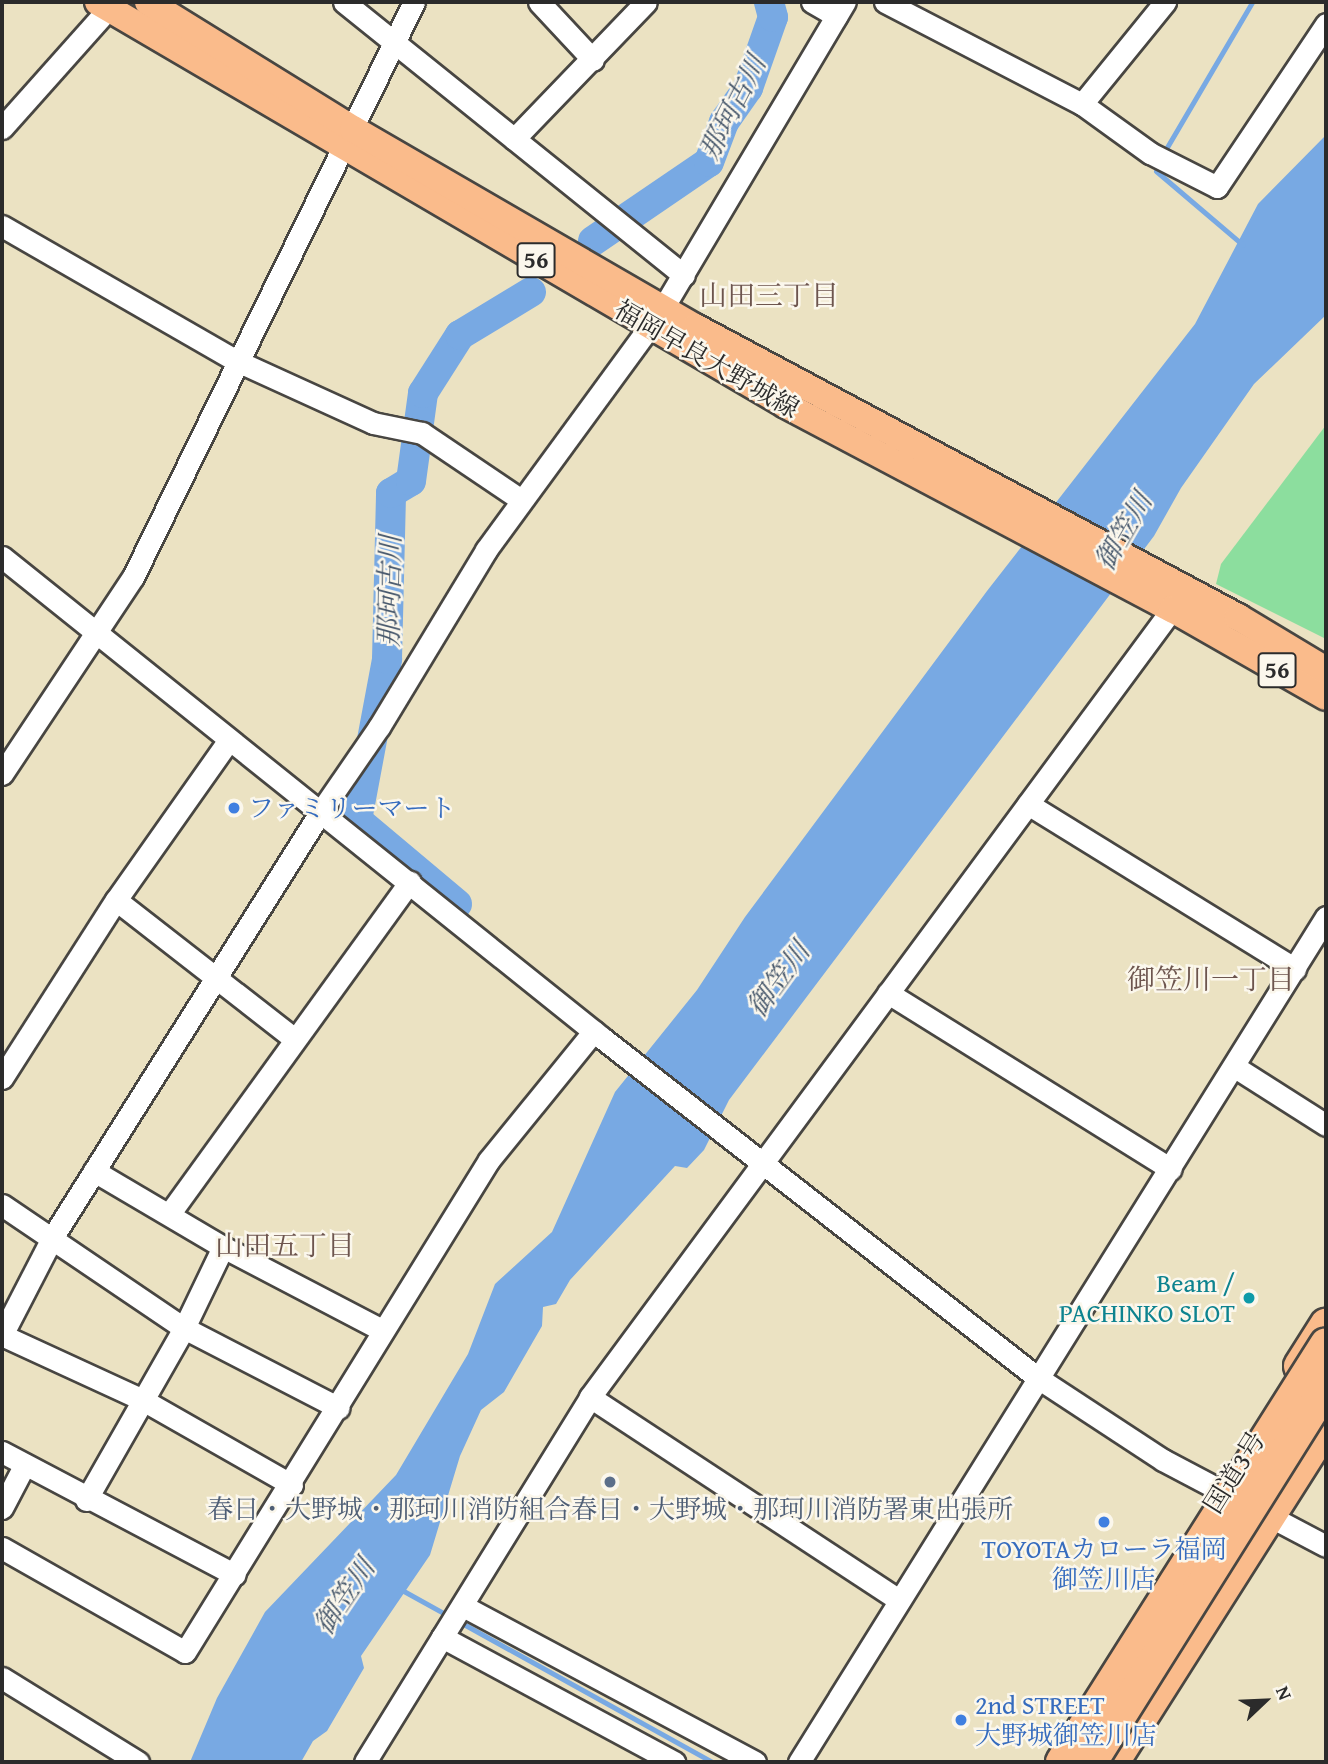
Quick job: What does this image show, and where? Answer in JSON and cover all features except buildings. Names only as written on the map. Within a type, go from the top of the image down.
[{"type":"highway","name":"国道3号","points":[[1053,1762],[1326,1325]]},
{"type":"highway","points":[[1062,1762],[1326,1344]]},
{"type":"highway","points":[[1091,1762],[1326,1388]]},
{"type":"highway","name":"国道3号","points":[[1113,1762],[1326,1426]]},
{"type":"main road","name":"福岡早良大野城線","points":[[148,2],[349,139]]},
{"type":"main road","name":"福岡早良大野城線","points":[[104,5],[349,139],[657,317],[988,499],[1326,698]]},
{"type":"main road","name":"福岡早良大野城線","points":[[988,499],[1238,617],[1326,670]]},
{"type":"street","points":[[345,2],[684,275]]},
{"type":"street","points":[[2,774],[133,578],[236,361],[349,139],[414,2]]},
{"type":"street","points":[[539,2],[593,60]]},
{"type":"street","points":[[514,139],[646,2]]},
{"type":"street","points":[[292,1485],[143,1400],[2,1335],[52,1238],[321,811],[379,727],[520,499],[657,317],[684,275],[841,9],[812,2]]},
{"type":"street","points":[[885,2],[1082,104],[1150,153],[1217,187],[1326,24]]},
{"type":"street","points":[[1082,104],[1166,2]]},
{"type":"street","points":[[2,128],[104,5]]},
{"type":"street","points":[[2,226],[236,361],[373,423],[422,433],[520,499]]},
{"type":"street","points":[[2,557],[598,1034],[1038,1378],[1221,1493],[1326,1546]]},
{"type":"street","points":[[365,1762],[590,1397],[757,1157],[888,993],[1172,609]]},
{"type":"street","points":[[2,1078],[116,900],[229,740]]},
{"type":"street","points":[[1028,804],[1295,969]]},
{"type":"street","points":[[170,1213],[293,1038],[410,882]]},
{"type":"street","points":[[116,900],[293,1038]]},
{"type":"street","points":[[799,1762],[1235,1067],[1326,917]]},
{"type":"street","points":[[888,993],[1171,1169]]},
{"type":"street","points":[[2,1548],[185,1652],[292,1485],[382,1330],[489,1160],[598,1034]]},
{"type":"street","points":[[1235,1067],[1326,1125]]},
{"type":"street","points":[[94,1171],[170,1213],[223,1247],[382,1330]]},
{"type":"street","points":[[2,1205],[184,1328],[339,1408]]},
{"type":"street","points":[[86,1500],[184,1328],[223,1247]]},
{"type":"street","points":[[590,1397],[899,1600]]},
{"type":"street","points":[[2,1452],[86,1500],[235,1575]]},
{"type":"street","points":[[2,1508],[24,1466]]},
{"type":"street","points":[[463,1606],[755,1762]]},
{"type":"street","points":[[442,1637],[674,1762]]},
{"type":"street","points":[[2,1678],[138,1762]]},
{"type":"green space","points":[[1326,425],[1326,639],[1216,584],[1221,564]]},
{"type":"water","name":"御笠川","points":[[1326,135],[1326,315],[1254,384],[1181,488],[1154,536],[729,1100],[704,1150],[687,1168],[675,1166],[570,1280],[556,1304],[543,1307],[542,1326],[504,1392],[481,1410],[460,1456],[430,1555],[361,1656],[364,1668],[327,1731],[313,1741],[301,1762],[190,1762],[217,1698],[265,1612],[396,1475],[468,1354],[495,1284],[552,1232],[615,1092],[697,990],[745,917],[987,591],[1195,324],[1258,204]]},
{"type":"waterway","name":"那珂古川","points":[[593,241],[709,162],[724,122],[748,88],[773,17],[769,2]]},
{"type":"waterway","points":[[1163,154],[1252,2]]},
{"type":"waterway","points":[[1159,162],[1156,171],[1243,245]]},
{"type":"waterway","name":"那珂古川","points":[[457,904],[357,820],[387,659],[391,493],[411,481],[423,393],[460,335],[531,292]]},
{"type":"waterway","points":[[400,1589],[449,1616]]},
{"type":"waterway","points":[[458,1621],[712,1762]]},
{"type":"place","name":"ファミリーマート","points":[[234,808]]},
{"type":"place","name":"Beam / PACHINKO SLOT","points":[[1249,1298]]},
{"type":"place","name":"春日・大野城・那珂川消防組合春日・大野城・那珂川消防署東出張所","points":[[610,1482]]},
{"type":"place","name":"TOYOTAカローラ福岡 御笠川店","points":[[1104,1522]]},
{"type":"place","name":"2nd STREET 大野城御笠川店","points":[[961,1720]]},
{"type":"district","name":"山田三丁目","points":[[769,295]]},
{"type":"district","name":"御笠川一丁目","points":[[1211,979]]},
{"type":"district","name":"山田五丁目","points":[[285,1245]]}]
